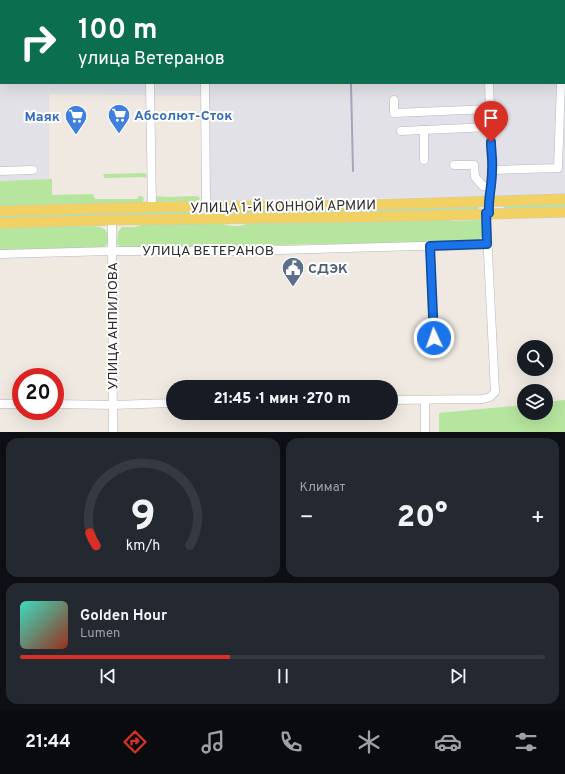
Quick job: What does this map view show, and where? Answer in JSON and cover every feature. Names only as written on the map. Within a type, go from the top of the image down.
[{"type":"main road","name":"УЛИЦА 1-Й КОННОЙ АРМИИ","points":[[0,211],[206,206],[366,205],[565,199]]},
{"type":"main road","points":[[487,213],[488,201]]},
{"type":"main road","points":[[206,206],[206,219]]},
{"type":"main road","name":"УЛИЦА 1-Й КОННОЙ АРМИИ","points":[[0,223],[565,212]]},
{"type":"street","points":[[150,84],[152,207]]},
{"type":"street","points":[[205,84],[206,206]]},
{"type":"street","points":[[488,201],[492,170],[489,84]]},
{"type":"street","points":[[492,170],[558,168],[560,84]]},
{"type":"street","points":[[394,100],[394,113],[490,110]]},
{"type":"street","points":[[401,131],[490,127]]},
{"type":"street","points":[[424,130],[424,160]]},
{"type":"street","points":[[454,165],[474,165],[475,177],[483,186],[491,187]]},
{"type":"street","points":[[0,171],[33,170]]},
{"type":"street","points":[[398,400],[483,399],[490,397],[495,392],[487,244],[487,213]]},
{"type":"street","name":"УЛИЦА АНПИЛОВА","points":[[112,220],[113,432]]},
{"type":"street","name":"УЛИЦА ВЕТЕРАНОВ","points":[[0,254],[112,251],[244,251],[487,244]]},
{"type":"street","points":[[430,246],[434,354]]},
{"type":"street","points":[[425,400],[425,432]]},
{"type":"street","points":[[64,404],[166,403]]},
{"type":"street","points":[[0,404],[12,404]]},
{"type":"shaded area","points":[[0,84],[49,84],[49,190],[0,192]]},
{"type":"shaded area","points":[[49,84],[201,84],[201,96],[50,94]]},
{"type":"shaded area","points":[[207,84],[565,84],[565,195],[209,201]]},
{"type":"green space","points":[[145,173],[147,176],[145,178],[105,178],[103,175],[105,174]]},
{"type":"green space","points":[[52,179],[52,195],[93,194],[94,198],[96,199],[137,199],[141,196],[144,199],[142,202],[137,203],[0,206],[0,181]]},
{"type":"green space","points":[[154,196],[196,196],[200,199],[197,202],[191,203],[187,201],[164,201],[161,203],[154,200]]},
{"type":"green space","points":[[565,204],[565,208],[506,209],[503,206],[504,205]]},
{"type":"green space","points":[[478,206],[478,209],[389,212],[218,213],[219,211]]},
{"type":"green space","points":[[190,211],[190,215],[0,219],[0,215]]},
{"type":"green space","points":[[447,219],[453,221],[482,221],[485,228],[484,236],[476,241],[433,244],[314,244],[132,249],[122,248],[117,244],[118,232],[122,227],[135,227],[142,225],[220,223],[236,226],[252,222]]},
{"type":"green space","points":[[96,226],[104,229],[108,236],[107,244],[104,247],[0,252],[0,227]]},
{"type":"green space","points":[[565,400],[565,432],[439,432],[439,413],[517,406],[517,420],[553,420],[553,401]]},
{"type":"railway","points":[[351,84],[353,171]]},
{"type":"place","name":"Абсолют-Сток","points":[[119,134]]},
{"type":"place","name":"Маяк","points":[[76,136]]},
{"type":"place","name":"СДЭК","points":[[293,288]]},
{"type":"route","points":[[434,338],[430,246],[487,244],[486,213],[489,213],[488,201],[491,187],[491,142]]}]
